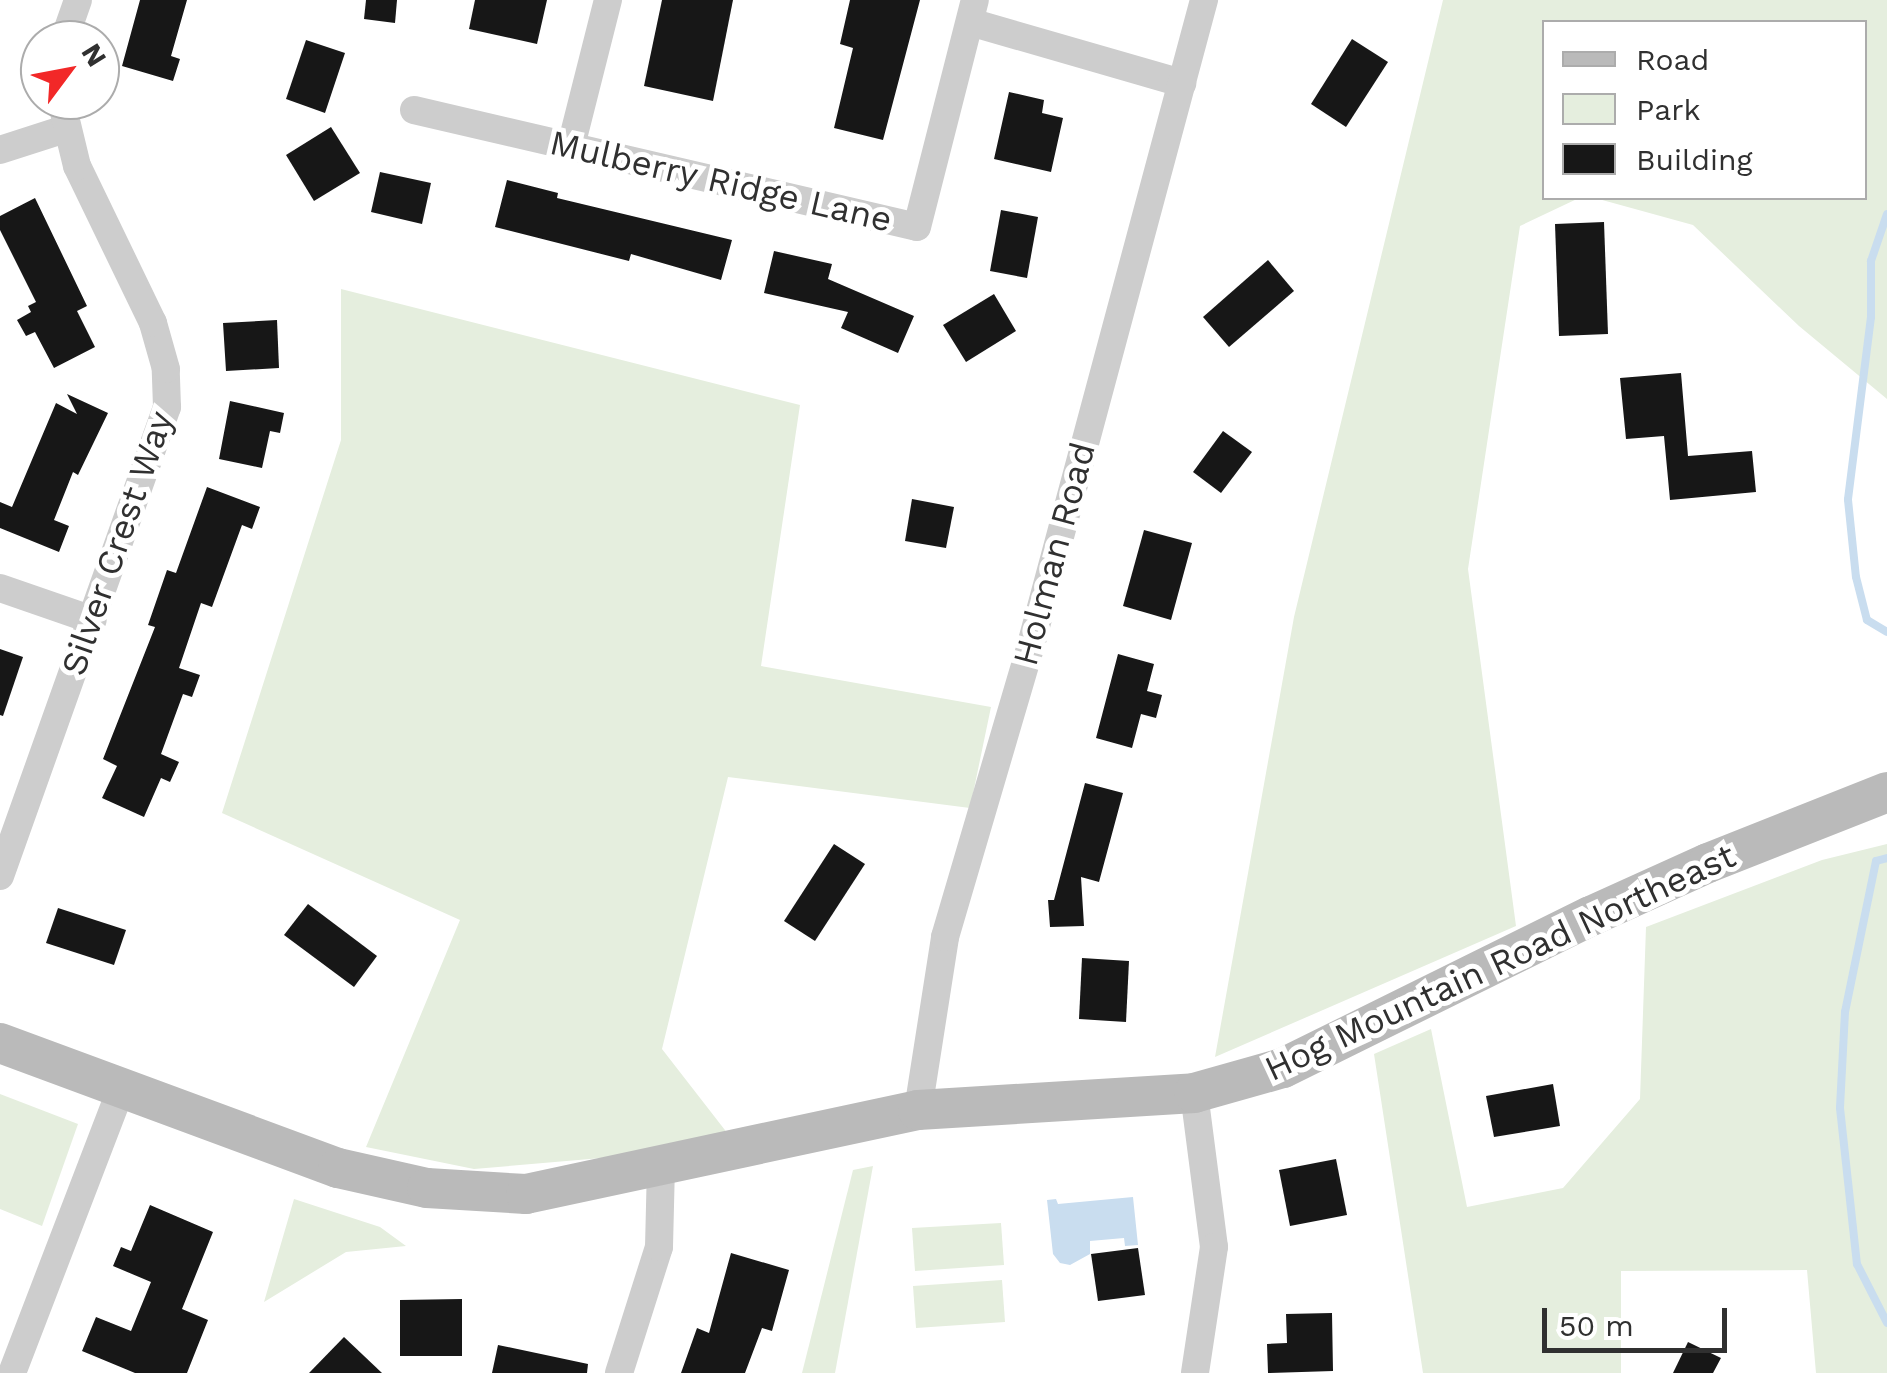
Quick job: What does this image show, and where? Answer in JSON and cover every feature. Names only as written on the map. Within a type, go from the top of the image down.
[{"type":"street","points":[[572,146],[608,0]]},
{"type":"street","name":"Holman Road","points":[[918,1110],[945,937],[1032,641],[1204,0]]},
{"type":"street","points":[[972,11],[1182,83]]},
{"type":"street","name":"Mulberry Ridge Lane","points":[[414,110],[918,227],[972,11]]},
{"type":"street","name":"Silver Crest Way","points":[[0,876],[167,407],[166,369],[153,323],[77,166],[63,120]]},
{"type":"street","points":[[0,150],[65,129]]},
{"type":"street","points":[[0,588],[93,620]]},
{"type":"street","name":"Hog Mountain Road Northeast","points":[[0,1043],[338,1168],[426,1188],[526,1194],[918,1110],[1194,1093],[1283,1068],[1624,901],[1887,792]]},
{"type":"street","points":[[12,1373],[121,1089]]},
{"type":"street","points":[[1194,1093],[1214,1247],[1195,1373]]},
{"type":"street","points":[[619,1373],[660,1248],[661,1167]]},
{"type":"green space","points":[[1443,0],[1887,0],[1887,399],[1799,326],[1693,225],[1602,200],[1867,200],[1867,20],[1542,20],[1542,200],[1575,200],[1520,226],[1468,569],[1516,926],[1215,1057],[1294,617]]},
{"type":"green space","points":[[341,289],[800,405],[761,666],[991,707],[970,808],[728,777],[662,1049],[728,1134],[625,1156],[474,1169],[366,1147],[460,920],[222,813],[341,440]]},
{"type":"green space","points":[[1887,844],[1887,1373],[1816,1373],[1807,1270],[1621,1271],[1621,1373],[1423,1373],[1374,1054],[1431,1029],[1467,1207],[1563,1188],[1640,1099],[1646,927],[1822,860]]},
{"type":"green space","points":[[0,1094],[78,1124],[42,1226],[0,1209]]},
{"type":"green space","points":[[873,1166],[835,1373],[802,1373],[853,1170]]},
{"type":"green space","points":[[294,1199],[380,1227],[406,1246],[346,1252],[264,1302]]},
{"type":"green space","points":[[1001,1223],[1004,1265],[915,1271],[912,1228]]},
{"type":"green space","points":[[1002,1280],[1005,1322],[916,1328],[913,1286]]},
{"type":"water","points":[[1133,1197],[1138,1245],[1125,1246],[1124,1238],[1090,1241],[1090,1254],[1070,1265],[1060,1263],[1053,1254],[1047,1200],[1056,1199],[1058,1204]]},
{"type":"building","points":[[140,0],[187,0],[171,56],[180,59],[173,81],[122,66]]},
{"type":"building","points":[[366,0],[397,0],[395,23],[364,19]]},
{"type":"building","points":[[475,0],[547,0],[537,44],[469,29]]},
{"type":"building","points":[[662,0],[733,0],[713,101],[644,86]]},
{"type":"building","points":[[850,0],[920,0],[883,140],[834,128],[853,48],[840,44]]},
{"type":"building","points":[[1352,39],[1388,62],[1346,127],[1311,104]]},
{"type":"building","points":[[306,40],[345,53],[325,113],[286,99]]},
{"type":"building","points":[[1009,92],[1044,100],[1042,113],[1063,118],[1051,172],[994,159]]},
{"type":"building","points":[[331,127],[360,173],[314,201],[286,155]]},
{"type":"building","points":[[380,172],[431,183],[422,224],[371,212]]},
{"type":"building","points":[[507,180],[558,193],[557,198],[732,240],[721,280],[631,254],[629,261],[495,227]]},
{"type":"building","points":[[35,198],[87,306],[77,311],[95,347],[54,368],[35,332],[26,336],[17,320],[31,312],[28,306],[36,302],[0,230],[0,216]]},
{"type":"building","points":[[1001,210],[1038,217],[1027,278],[990,271]]},
{"type":"building","points":[[1604,222],[1608,334],[1559,336],[1555,224]]},
{"type":"building","points":[[774,251],[832,264],[828,279],[914,316],[898,353],[841,328],[848,312],[764,293]]},
{"type":"building","points":[[1268,260],[1294,291],[1229,347],[1203,317]]},
{"type":"building","points":[[994,294],[1016,331],[966,362],[943,325]]},
{"type":"building","points":[[277,320],[279,368],[226,371],[223,323]]},
{"type":"building","points":[[1681,373],[1688,456],[1752,451],[1756,492],[1670,500],[1664,436],[1626,439],[1620,378]]},
{"type":"building","points":[[67,394],[108,413],[78,475],[73,472],[54,520],[69,526],[59,552],[0,528],[0,502],[12,507],[56,403],[77,414]]},
{"type":"building","points":[[230,401],[284,413],[280,433],[270,431],[262,468],[219,459]]},
{"type":"building","points":[[1223,431],[1252,452],[1221,493],[1193,472]]},
{"type":"building","points":[[207,487],[260,507],[252,529],[242,525],[212,607],[201,603],[179,668],[200,675],[192,697],[183,694],[161,754],[179,762],[170,782],[161,778],[144,817],[102,798],[117,766],[103,759],[155,627],[148,625],[167,570],[176,573]]},
{"type":"building","points":[[912,499],[954,507],[946,548],[905,541]]},
{"type":"building","points":[[1144,530],[1192,543],[1171,620],[1123,606]]},
{"type":"building","points":[[0,649],[23,657],[3,716],[0,715]]},
{"type":"building","points":[[1118,654],[1154,664],[1147,691],[1162,695],[1156,718],[1141,714],[1132,748],[1096,738]]},
{"type":"building","points":[[1085,783],[1123,793],[1099,882],[1081,877],[1084,926],[1050,927],[1048,900],[1054,900]]},
{"type":"building","points":[[834,844],[865,864],[815,941],[784,921]]},
{"type":"building","points":[[308,904],[377,956],[354,987],[284,935]]},
{"type":"building","points":[[58,908],[126,930],[114,965],[46,943]]},
{"type":"building","points":[[1082,958],[1129,961],[1126,1022],[1079,1019]]},
{"type":"building","points":[[1553,1084],[1560,1126],[1494,1137],[1486,1096]]},
{"type":"building","points":[[1336,1159],[1347,1215],[1290,1226],[1279,1170]]},
{"type":"building","points":[[150,1205],[213,1232],[182,1309],[208,1320],[187,1373],[135,1373],[82,1351],[96,1317],[131,1331],[151,1282],[113,1266],[121,1247],[131,1251]]},
{"type":"building","points":[[1138,1248],[1145,1295],[1098,1301],[1091,1254]]},
{"type":"building","points":[[731,1253],[789,1270],[772,1331],[762,1328],[745,1373],[681,1373],[697,1328],[709,1333]]},
{"type":"building","points":[[462,1299],[462,1356],[400,1356],[400,1300]]},
{"type":"building","points":[[1332,1313],[1333,1371],[1268,1373],[1267,1344],[1287,1343],[1286,1314]]},
{"type":"building","points":[[344,1337],[382,1373],[309,1373]]},
{"type":"building","points":[[1688,1342],[1721,1358],[1713,1373],[1673,1373]]},
{"type":"building","points":[[498,1345],[588,1364],[587,1373],[492,1373]]},
{"type":"waterway","points":[[1887,214],[1871,261],[1871,317],[1848,500],[1856,577],[1867,620],[1887,632]]},
{"type":"waterway","points":[[1887,858],[1876,861],[1845,1012],[1840,1108],[1857,1264],[1887,1323]]}]
